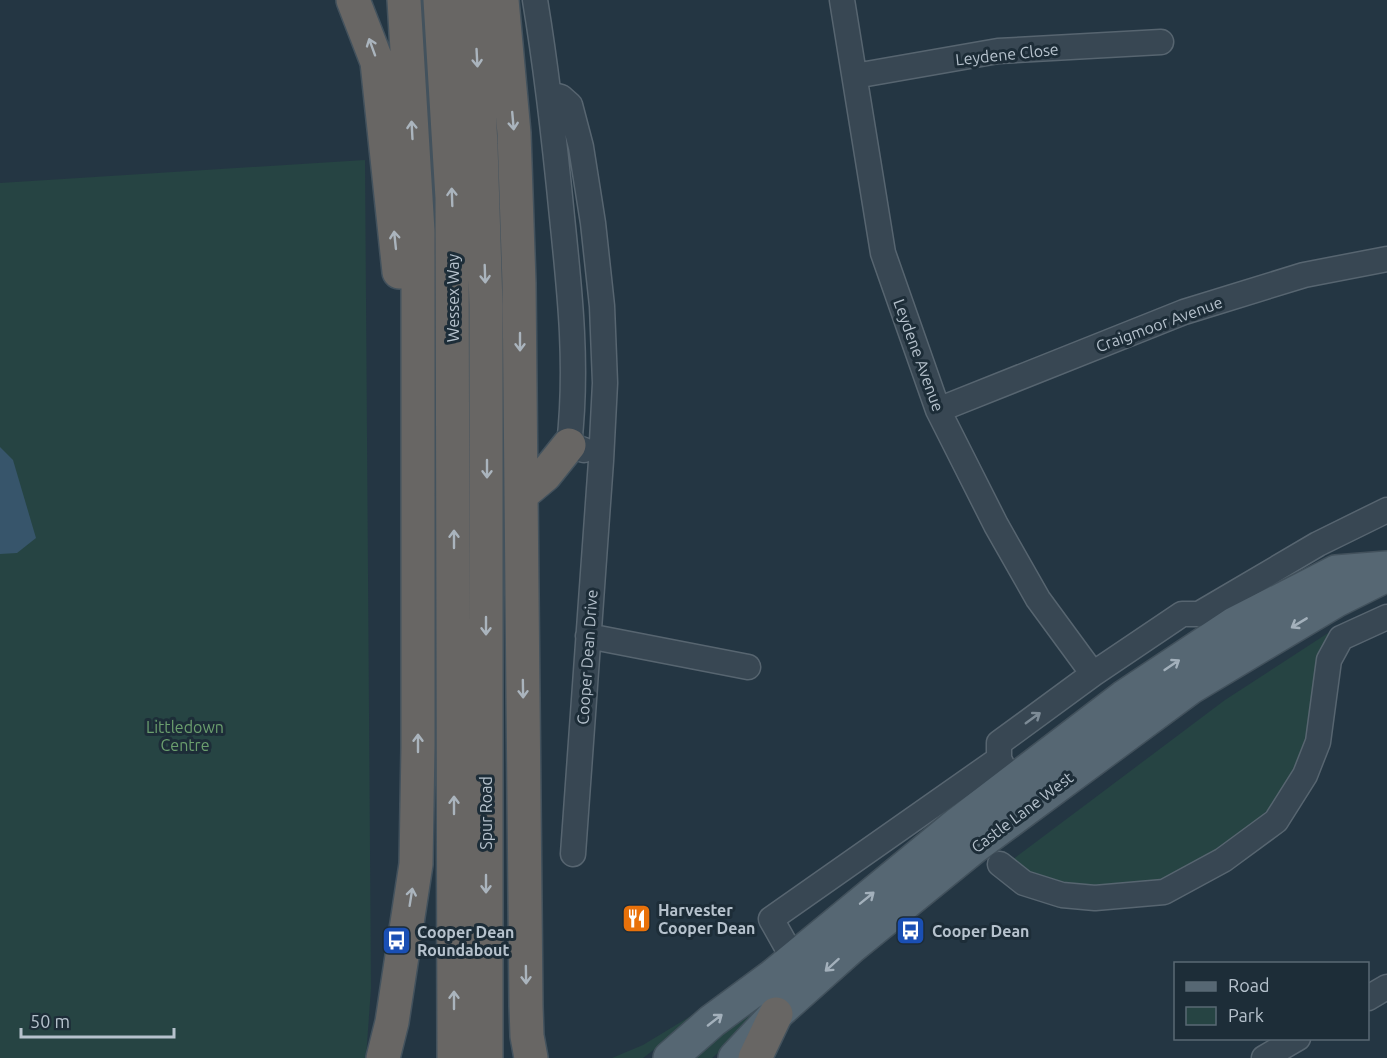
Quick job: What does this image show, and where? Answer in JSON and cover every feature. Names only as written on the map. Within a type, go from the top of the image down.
[{"type":"highway","points":[[353,0],[377,62],[400,281],[410,411],[418,591]]},
{"type":"highway","points":[[383,1058],[392,1022],[417,864],[418,231],[404,0]]},
{"type":"highway","name":"Wessex Way","points":[[440,0],[452,198],[454,597]]},
{"type":"highway","name":"Wessex Way","points":[[473,0],[481,144],[486,306],[486,568]]},
{"type":"highway","points":[[502,0],[514,133],[519,283],[526,1006],[527,1036],[531,1058]]},
{"type":"highway","points":[[521,495],[545,475],[569,445]]},
{"type":"highway","name":"Spur Road","points":[[486,568],[486,1058]]},
{"type":"highway","name":"Spur Road","points":[[454,597],[454,1058]]},
{"type":"highway","points":[[754,1058],[776,1014]]},
{"type":"main road","name":"Castle Lane West","points":[[670,1058],[712,1021],[773,976],[959,823],[1006,772],[1124,697],[1207,625],[1336,572],[1387,568]]},
{"type":"main road","name":"Castle Lane West","points":[[735,1058],[776,1014],[851,947],[974,847],[1191,687],[1335,601],[1387,575]]},
{"type":"main road","points":[[1006,772],[1032,786],[1145,702],[1191,687]]},
{"type":"street","points":[[535,0],[550,94],[572,319],[573,399],[569,445],[590,453],[602,461]]},
{"type":"street","name":"Leydene Avenue","points":[[842,0],[883,253],[938,410],[996,525],[1038,599],[1093,674]]},
{"type":"street","name":"Leydene Close","points":[[855,76],[998,51],[1161,42]]},
{"type":"street","name":"Cooper Dean Drive","points":[[550,94],[561,97],[570,105],[581,147],[593,223],[602,306],[605,383],[602,461],[573,854]]},
{"type":"street","name":"Craigmoor Avenue","points":[[938,410],[1184,312],[1304,275],[1387,259]]},
{"type":"street","name":"Castle Lane West","points":[[793,958],[771,919],[1006,772],[999,743],[1093,674],[1182,614],[1207,625],[1318,544],[1387,510]]},
{"type":"street","points":[[1335,601],[1341,638]]},
{"type":"street","points":[[1000,864],[1024,883],[1062,895],[1095,898],[1164,892],[1223,860],[1276,821],[1305,775],[1318,742],[1329,660],[1341,638],[1387,617]]},
{"type":"street","points":[[588,636],[748,668]]},
{"type":"street","points":[[1369,997],[1387,987]]},
{"type":"street","points":[[1264,1058],[1295,1040]]},
{"type":"green space","name":"Littledown Centre","points":[[365,160],[371,988],[366,1058],[0,1058],[0,183]]},
{"type":"green space","points":[[1328,633],[1329,642],[1306,741],[1296,768],[1282,794],[1257,821],[1197,864],[1146,885],[1114,890],[1053,884],[1008,863],[1225,700]]},
{"type":"green space","points":[[727,994],[643,1058],[612,1058],[643,1045]]},
{"type":"green space","points":[[767,996],[774,1004],[712,1058],[684,1058]]},
{"type":"water","points":[[0,447],[13,460],[36,538],[17,553],[0,554]]},
{"type":"place","name":"Harvester Cooper Dean","points":[[637,919]]},
{"type":"place","name":"Cooper Dean","points":[[911,931]]},
{"type":"place","name":"Cooper Dean Roundabout","points":[[396,941]]}]
